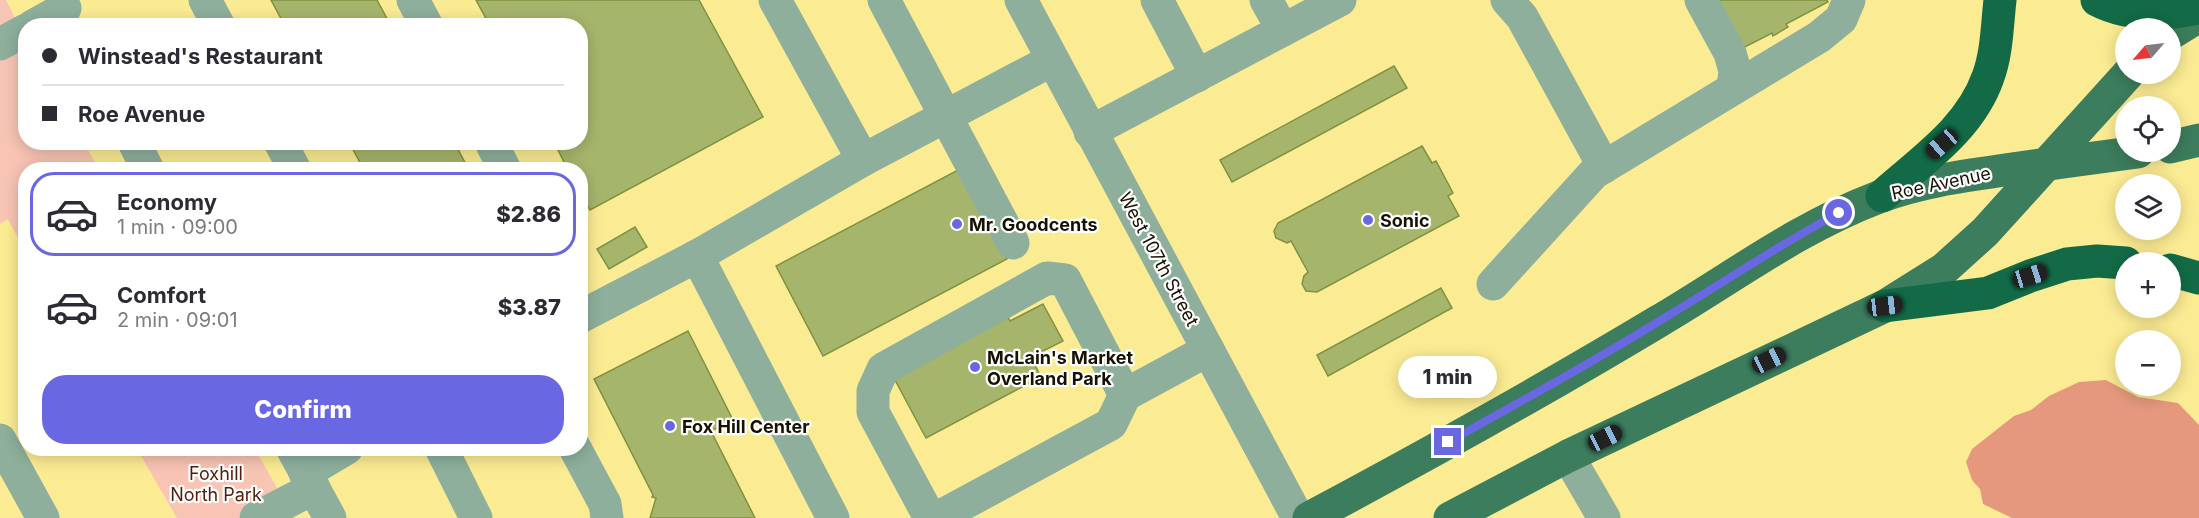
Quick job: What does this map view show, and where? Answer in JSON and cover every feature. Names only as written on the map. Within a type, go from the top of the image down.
[{"type":"highway","points":[[1882,196],[1957,131],[1976,105],[1988,77],[1996,47],[2000,0]]},
{"type":"highway","points":[[2097,0],[2106,5],[2141,13],[2176,13],[2199,8]]},
{"type":"highway","points":[[1885,306],[1988,293],[2067,264],[2097,261],[2115,262]]},
{"type":"highway","points":[[2181,273],[2199,278]]},
{"type":"main road","points":[[2181,27],[2199,15]]},
{"type":"main road","points":[[1450,518],[1568,456],[1885,306],[1944,269],[1985,232],[2119,84]]},
{"type":"main road","points":[[2181,144],[2199,140]]},
{"type":"main road","name":"Roe Avenue","points":[[1309,518],[1561,380],[1797,235],[1839,213],[1920,184],[2115,155]]},
{"type":"street","points":[[206,0],[215,18]]},
{"type":"street","points":[[413,0],[423,18]]},
{"type":"street","points":[[775,0],[864,160]]},
{"type":"street","points":[[884,0],[1013,243]]},
{"type":"street","name":"West 107th Street","points":[[1021,0],[1298,518]]},
{"type":"street","points":[[1157,0],[1197,76]]},
{"type":"street","points":[[1266,0],[1283,30]]},
{"type":"street","points":[[1090,132],[1340,0]]},
{"type":"street","points":[[1507,0],[1522,17],[1604,167]]},
{"type":"street","points":[[1701,0],[1730,53],[1735,71],[1733,88]]},
{"type":"street","points":[[1493,284],[1594,172],[1819,37],[1841,19],[1849,0]]},
{"type":"street","points":[[51,18],[66,11]]},
{"type":"street","points":[[0,44],[18,34]]},
{"type":"street","points":[[588,310],[697,256],[864,160],[1052,60]]},
{"type":"street","points":[[697,256],[833,518]]},
{"type":"street","points":[[930,518],[873,412],[873,391],[883,369],[1047,278],[1065,280],[1125,395]]},
{"type":"street","points":[[938,518],[1112,424],[1125,395],[1208,350]]},
{"type":"street","points":[[0,440],[43,518]]},
{"type":"street","points":[[256,518],[304,470],[331,456]]},
{"type":"street","points":[[445,456],[476,518]]},
{"type":"street","points":[[579,456],[605,504],[607,518]]},
{"type":"street","points":[[1568,456],[1604,518]]},
{"type":"street","points":[[304,470],[330,518]]},
{"type":"green space","points":[[0,0],[6,0],[18,24],[18,150],[88,150],[95,162],[18,162],[18,238],[8,219],[0,224]]},
{"type":"green space","name":"Foxhill North Park","points":[[141,456],[259,456],[294,518],[177,518]]},
{"type":"shaded area","points":[[2106,380],[2115,385],[2115,396],[2136,396],[2178,403],[2199,425],[2199,518],[2012,518],[1983,504],[1980,489],[1972,480],[1966,462],[1972,449],[2014,416],[2031,410],[2049,396],[2079,382]]},
{"type":"building","points":[[271,0],[377,0],[387,18],[281,18]]},
{"type":"building","points":[[476,0],[699,0],[763,117],[590,210],[588,206],[588,162],[564,162],[558,150],[588,150],[588,18],[486,18]]},
{"type":"building","points":[[1710,0],[1827,0],[1828,2],[1786,24],[1788,27],[1773,36],[1772,33],[1737,51]]},
{"type":"building","points":[[1394,66],[1407,88],[1232,182],[1220,160]]},
{"type":"building","name":"Sonic","points":[[1422,146],[1432,163],[1436,161],[1453,193],[1448,196],[1459,216],[1317,292],[1306,291],[1302,284],[1308,272],[1291,241],[1287,243],[1276,238],[1274,231],[1278,223]]},
{"type":"building","points":[[353,150],[458,150],[465,162],[360,162]]},
{"type":"building","points":[[960,169],[1007,259],[823,356],[776,266]]},
{"type":"building","points":[[635,227],[647,247],[609,269],[597,249]]},
{"type":"building","points":[[1441,288],[1452,308],[1328,376],[1317,355]]},
{"type":"building","name":"McLain's Market Overland Park","points":[[1043,304],[1063,341],[1031,357],[1041,377],[926,438],[894,378],[1008,317],[1010,321]]},
{"type":"building","name":"Fox Hill Center","points":[[688,331],[733,420],[711,431],[755,518],[650,518],[656,498],[652,497],[594,379]]},
{"type":"place","name":"Sonic","points":[[1368,220]]},
{"type":"place","name":"Mr. Goodcents","points":[[957,224]]},
{"type":"place","name":"McLain's Market Overland Park","points":[[975,367]]},
{"type":"place","name":"Fox Hill Center","points":[[670,426]]},
{"type":"route","points":[[1448,442],[1551,386],[1797,235],[1839,213]]}]
